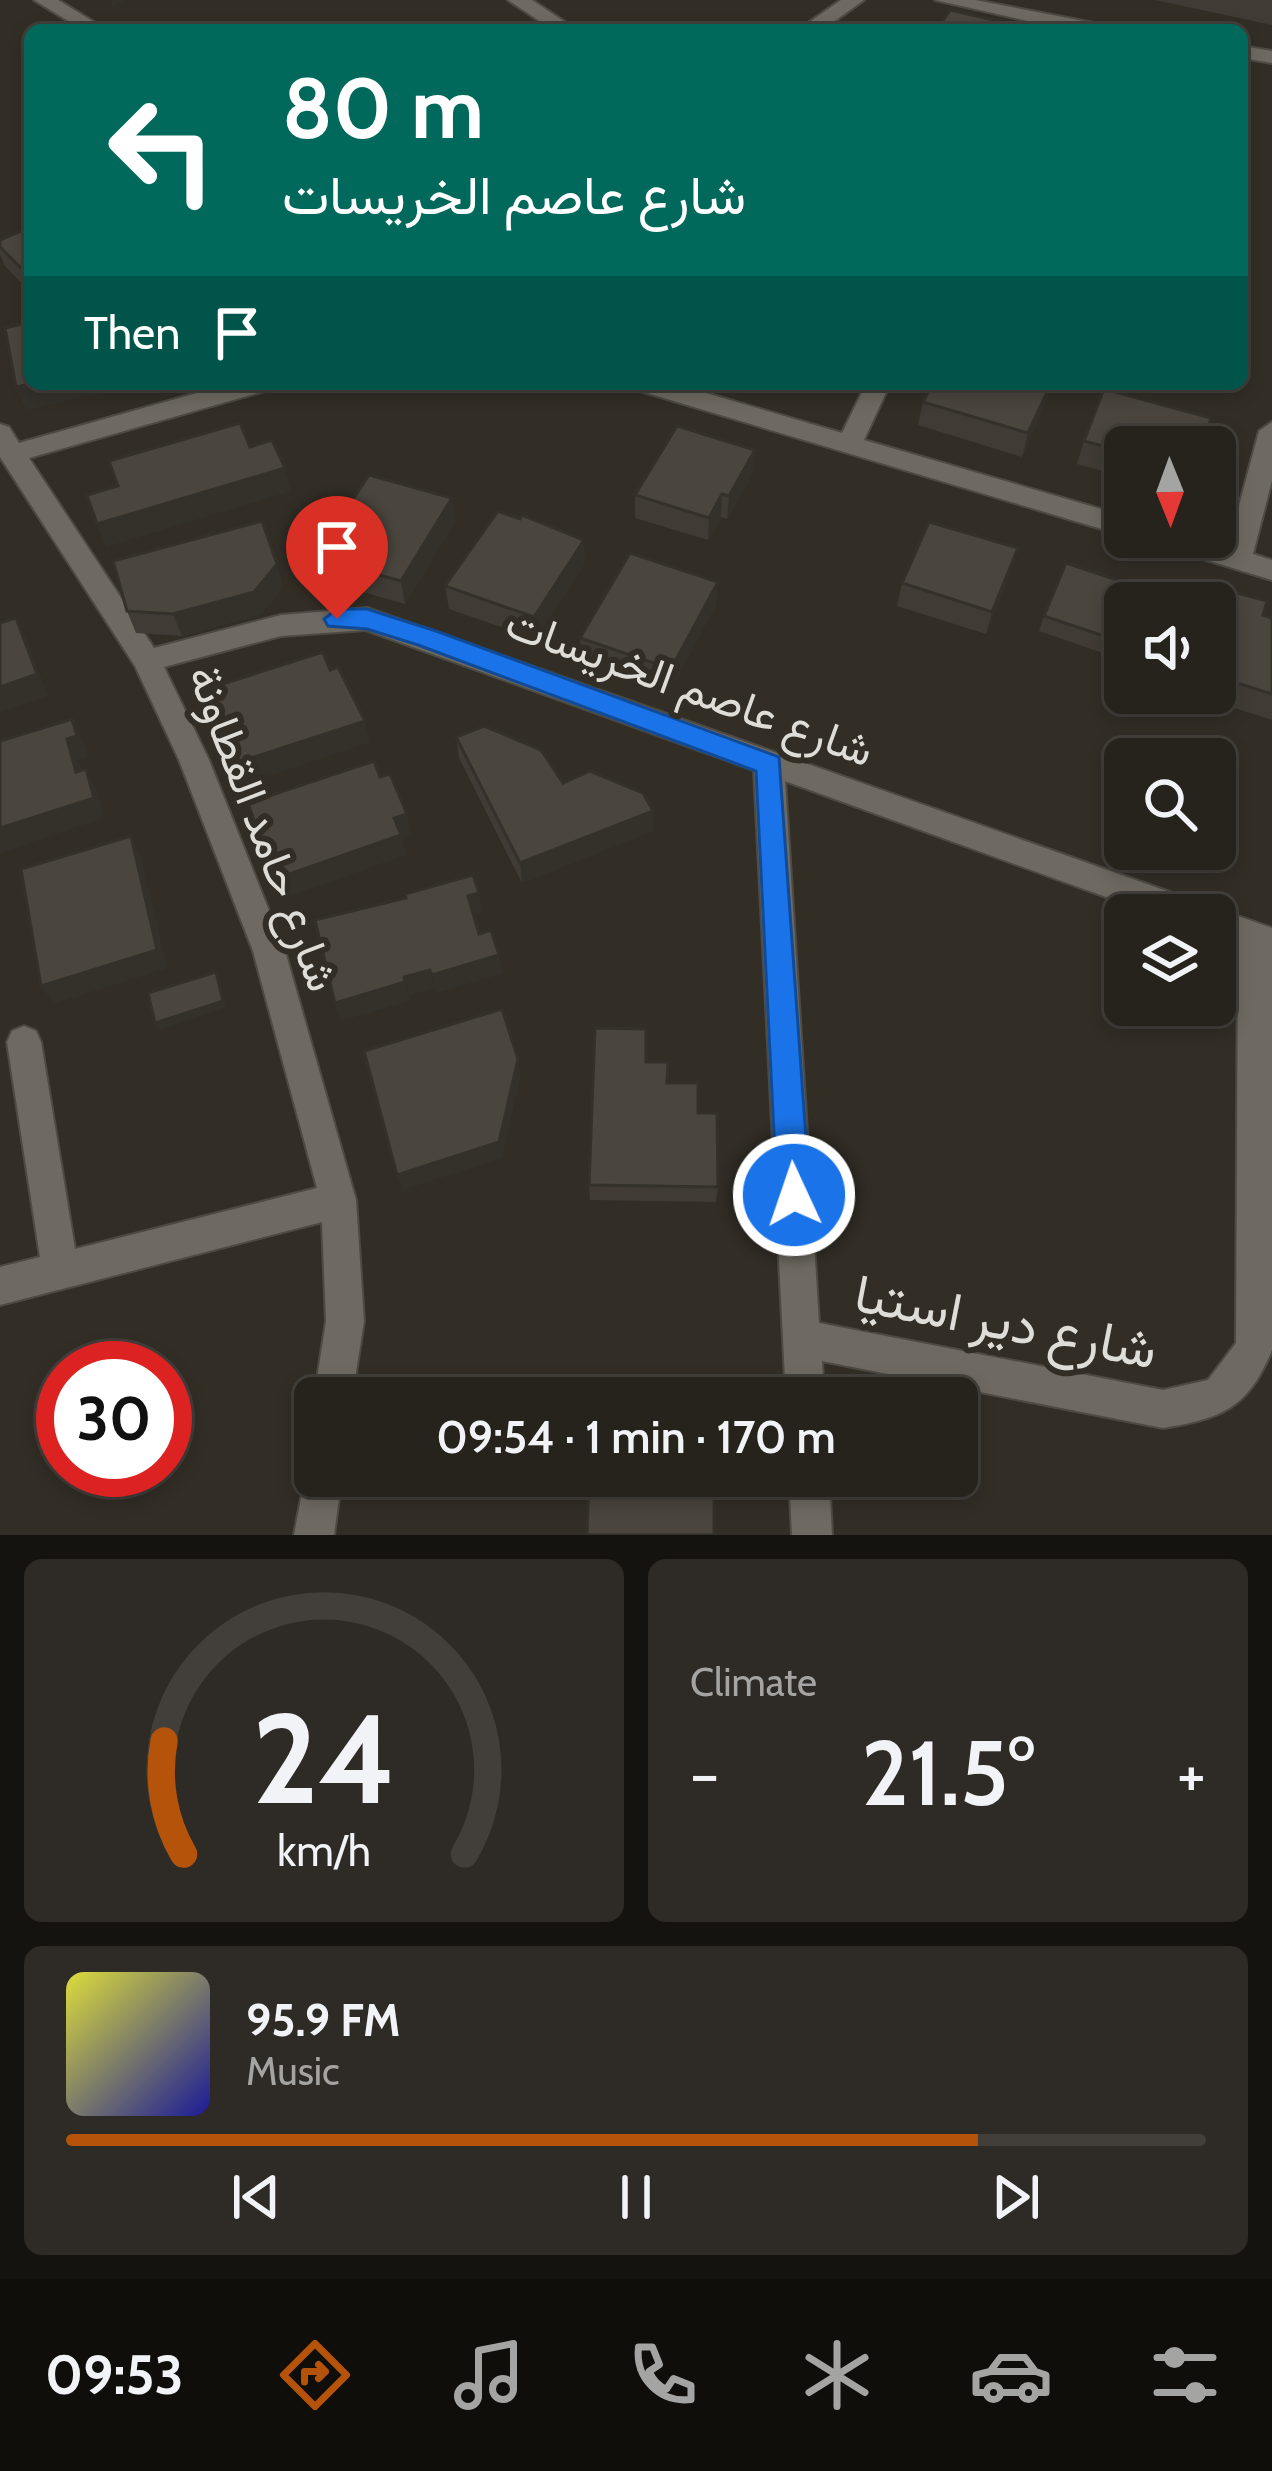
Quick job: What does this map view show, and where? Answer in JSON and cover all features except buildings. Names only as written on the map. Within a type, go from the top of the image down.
[{"type":"street","points":[[44,0],[87,24]]},
{"type":"street","points":[[518,0],[558,24]]},
{"type":"street","points":[[817,24],[854,0]]},
{"type":"street","points":[[945,0],[1039,24]]},
{"type":"street","points":[[5,444],[234,390]]},
{"type":"street","points":[[667,390],[1104,520]]},
{"type":"street","points":[[850,443],[875,390]]},
{"type":"street","points":[[1238,560],[1272,431]]},
{"type":"street","name":"شارع حامد القطاونة","points":[[5,444],[147,661],[194,760],[269,951],[338,1200],[345,1322],[336,1377]]},
{"type":"street","points":[[1231,558],[1272,570]]},
{"type":"street","name":"شارع عاصم الخريسات","points":[[147,661],[262,626],[308,619],[367,619],[1136,894]]},
{"type":"street","points":[[769,764],[804,1377]]},
{"type":"street","name":"شارع دير استيا","points":[[802,1338],[1163,1409],[1205,1402],[1240,1381],[1255,1345],[1263,939]]},
{"type":"street","points":[[24,1042],[60,1270]]},
{"type":"street","points":[[0,1286],[338,1200]]},
{"type":"street","points":[[314,1535],[319,1497]]},
{"type":"street","points":[[810,1497],[812,1535]]},
{"type":"route","points":[[337,619],[367,619],[427,638],[769,764],[794,1195]]}]
